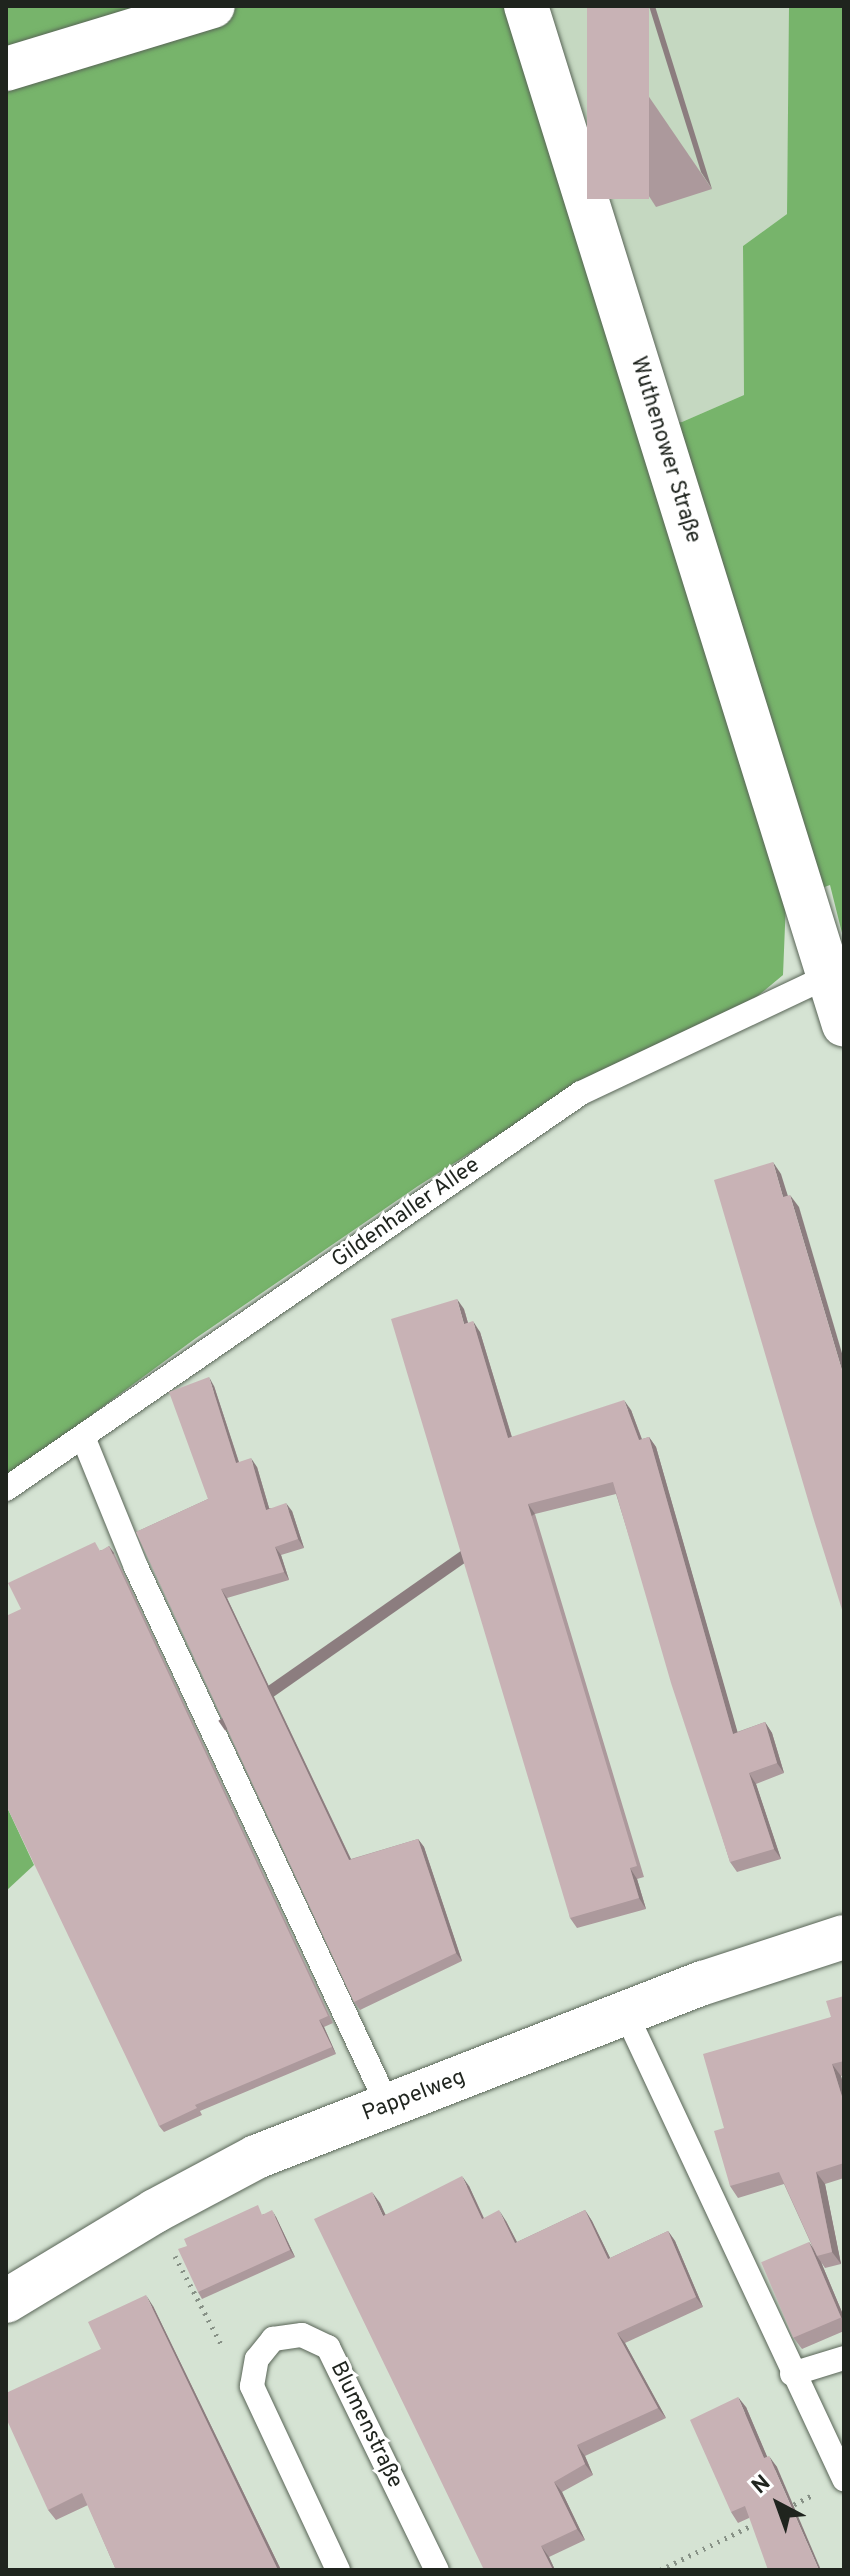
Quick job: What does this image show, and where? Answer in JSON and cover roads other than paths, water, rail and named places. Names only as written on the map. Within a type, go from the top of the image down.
[{"type":"street","points":[[6,69],[213,6]]},
{"type":"street","name":"Wuthenower Straße","points":[[526,6],[829,976]]},
{"type":"street","points":[[829,976],[844,1025]]},
{"type":"street","name":"Pappelweg","points":[[6,2301],[155,2211],[256,2157],[703,1983],[844,1937]]},
{"type":"lane","name":"Gildenhaller Allee","points":[[6,1489],[581,1093],[829,976]]},
{"type":"lane","points":[[83,1437],[136,1567],[388,2106]]},
{"type":"lane","points":[[626,2014],[792,2374],[844,2479]]},
{"type":"lane","name":"Blumenstraße","points":[[338,2570],[252,2386],[257,2359],[273,2339],[302,2335],[328,2347],[437,2570]]},
{"type":"lane","points":[[792,2374],[844,2358]]}]
